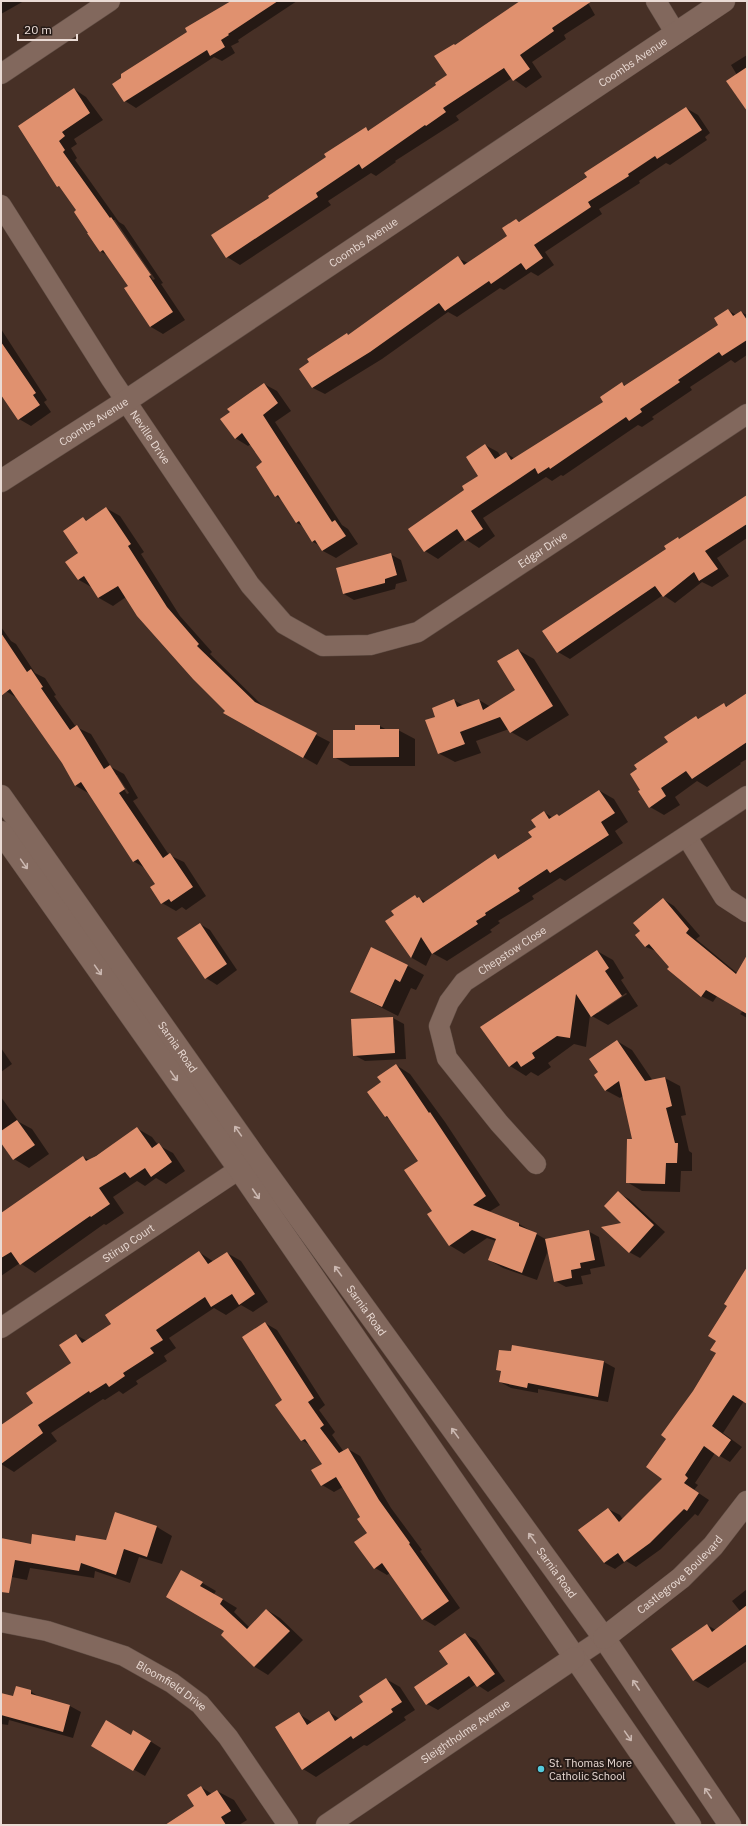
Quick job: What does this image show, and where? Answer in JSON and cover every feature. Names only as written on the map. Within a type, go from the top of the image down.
[{"type":"main road","name":"Coombs Avenue","points":[[1,481],[126,401],[724,1]]},
{"type":"main road","name":"Sarnia Road","points":[[1,796],[248,1163],[574,1658],[690,1825]]},
{"type":"main road","name":"Sarnia Road","points":[[1,832],[604,1638],[730,1825]]},
{"type":"main road","name":"Castlegrove Boulevard","points":[[604,1638],[681,1578],[713,1546],[747,1502]]},
{"type":"main road","name":"Sleightholme Avenue","points":[[327,1825],[574,1658]]},
{"type":"street","points":[[1,74],[110,1]]},
{"type":"street","points":[[656,1],[676,34]]},
{"type":"street","name":"Neville Drive","points":[[1,205],[126,401],[250,585],[284,624],[323,646]]},
{"type":"street","name":"Edgar Drive","points":[[323,646],[370,645],[418,632],[747,414]]},
{"type":"street","name":"Chepstow Close","points":[[536,1164],[499,1124],[448,1058],[439,1026],[449,1002],[464,982],[687,837],[747,796]]},
{"type":"street","points":[[687,837],[724,897],[747,912]]},
{"type":"street","name":"Stirup Court","points":[[1,1328],[248,1163]]},
{"type":"street","name":"Bloomfield Drive","points":[[1,1622],[48,1631],[124,1656],[172,1683],[200,1704],[228,1737],[288,1825]]},
{"type":"street","name":"Sleightholme Avenue","points":[[574,1658],[604,1638]]},
{"type":"building","points":[[231,1],[278,1],[221,40],[225,47],[210,56],[207,50],[124,102],[112,84],[121,78],[121,74],[187,32],[185,28]]},
{"type":"building","points":[[520,1],[592,1],[552,28],[554,31],[520,55],[530,69],[513,81],[504,68],[443,108],[446,112],[426,126],[425,125],[362,169],[359,164],[316,193],[318,197],[226,258],[211,235],[269,198],[268,196],[326,157],[324,154],[366,127],[368,131],[436,85],[435,83],[447,75],[434,56],[454,44],[455,45]]},
{"type":"building","points":[[747,67],[747,111],[726,81]]},
{"type":"building","points":[[74,88],[90,113],[62,132],[65,136],[59,141],[65,150],[63,152],[110,218],[111,217],[151,275],[149,276],[173,312],[150,327],[124,288],[128,286],[103,250],[100,252],[74,212],[76,210],[59,186],[57,187],[18,126]]},
{"type":"building","points":[[686,107],[702,130],[657,159],[655,156],[628,174],[629,176],[588,202],[591,207],[534,245],[543,258],[526,270],[521,263],[491,284],[489,281],[445,311],[439,303],[370,352],[312,388],[299,369],[309,362],[307,359],[347,333],[348,335],[458,256],[464,265],[507,236],[502,228],[516,219],[519,222],[587,177],[584,173]]},
{"type":"building","points":[[728,309],[733,316],[741,311],[747,320],[747,340],[722,356],[719,352],[678,380],[680,382],[640,409],[642,412],[629,421],[626,417],[550,469],[549,467],[538,474],[535,468],[471,511],[483,529],[465,541],[457,529],[424,552],[408,529],[464,490],[462,486],[478,476],[466,457],[485,444],[495,459],[506,452],[511,460],[603,402],[600,397],[622,382],[624,386],[718,325],[714,318]]},
{"type":"building","points":[[1,342],[36,393],[33,395],[40,405],[18,420],[1,395]]},
{"type":"building","points":[[264,383],[278,403],[263,415],[332,522],[335,520],[346,536],[322,551],[315,540],[312,542],[299,521],[296,523],[278,495],[275,497],[256,467],[262,462],[242,433],[235,439],[220,419],[230,412],[227,409]]},
{"type":"building","points":[[747,495],[747,524],[705,551],[718,569],[699,581],[694,572],[663,597],[655,586],[557,653],[542,631],[666,549],[664,546],[678,537],[679,539]]},
{"type":"building","points":[[106,507],[131,544],[128,546],[167,607],[199,644],[197,646],[255,702],[317,733],[303,758],[223,713],[225,711],[193,679],[137,616],[118,586],[98,598],[84,576],[78,580],[65,562],[78,553],[63,531],[83,517],[86,521]]},
{"type":"building","points":[[391,553],[397,575],[385,579],[385,583],[343,594],[336,568]]},
{"type":"building","points":[[1,633],[27,672],[31,669],[43,687],[41,688],[70,730],[77,725],[104,769],[110,765],[125,789],[119,793],[163,858],[170,853],[193,887],[171,902],[169,899],[161,904],[150,887],[155,884],[138,859],[133,862],[81,782],[75,786],[62,763],[10,689],[1,696]]},
{"type":"building","points":[[518,649],[553,706],[510,733],[500,717],[460,732],[465,744],[438,754],[425,720],[435,717],[432,708],[454,699],[457,707],[479,699],[483,710],[515,690],[497,661]]},
{"type":"building","points":[[747,693],[747,742],[692,779],[686,771],[661,788],[666,796],[649,808],[638,791],[640,790],[630,774],[637,769],[634,765],[668,742],[664,737],[696,716],[698,719],[724,703],[726,707]]},
{"type":"building","points":[[355,725],[380,725],[380,729],[399,729],[399,757],[333,758],[333,730],[355,730]]},
{"type":"building","points":[[599,790],[615,813],[601,822],[609,835],[550,873],[547,869],[518,888],[520,891],[485,913],[486,915],[476,921],[478,924],[432,954],[421,937],[411,958],[385,921],[394,915],[391,911],[415,895],[417,898],[419,897],[423,903],[495,854],[498,859],[532,837],[528,832],[536,827],[531,820],[544,811],[549,819],[557,814],[559,816]]},
{"type":"building","points":[[663,898],[689,929],[686,933],[736,974],[747,955],[747,1014],[706,990],[701,997],[667,969],[669,967],[649,944],[645,947],[635,935],[640,931],[633,923]]},
{"type":"building","points":[[200,923],[227,964],[205,979],[177,938]]},
{"type":"building","points":[[371,947],[408,965],[400,982],[395,979],[382,1007],[350,992]]},
{"type":"building","points":[[597,950],[609,968],[605,971],[622,996],[591,1017],[576,994],[570,1038],[557,1036],[532,1053],[535,1058],[521,1067],[517,1061],[509,1067],[480,1027]]},
{"type":"building","points":[[393,1017],[395,1053],[353,1056],[351,1019]]},
{"type":"building","points":[[617,1040],[645,1081],[665,1077],[672,1106],[666,1108],[675,1143],[678,1143],[677,1163],[666,1163],[665,1184],[626,1183],[627,1139],[632,1139],[619,1081],[605,1091],[594,1075],[598,1072],[589,1059]]},
{"type":"building","points":[[396,1064],[486,1196],[473,1205],[519,1223],[519,1226],[537,1233],[522,1273],[488,1260],[496,1239],[472,1230],[449,1246],[427,1214],[432,1211],[404,1170],[418,1161],[387,1116],[385,1117],[367,1092],[381,1082],[377,1077]]},
{"type":"building","points":[[17,1120],[35,1145],[13,1160],[1,1143],[1,1131]]},
{"type":"building","points":[[137,1127],[152,1148],[159,1143],[172,1162],[151,1177],[145,1168],[130,1178],[125,1172],[99,1188],[110,1204],[91,1217],[90,1216],[20,1265],[11,1252],[1,1258],[1,1213],[83,1156],[86,1161],[96,1156]]},
{"type":"building","points":[[618,1191],[654,1225],[629,1253],[601,1227],[621,1223],[604,1206]]},
{"type":"building","points":[[589,1230],[595,1260],[580,1263],[581,1268],[571,1270],[572,1278],[554,1282],[545,1239]]},
{"type":"building","points":[[199,1251],[208,1264],[227,1252],[255,1294],[239,1305],[232,1294],[211,1307],[205,1297],[156,1330],[163,1340],[150,1348],[154,1353],[123,1373],[125,1376],[109,1387],[106,1383],[90,1393],[89,1391],[38,1425],[43,1433],[1,1464],[1,1425],[33,1403],[26,1393],[71,1363],[59,1345],[76,1334],[82,1343],[111,1324],[105,1315]]},
{"type":"building","points":[[747,1267],[747,1404],[733,1395],[712,1426],[731,1440],[719,1457],[704,1446],[685,1475],[688,1478],[684,1483],[699,1493],[687,1511],[684,1509],[650,1543],[624,1562],[618,1553],[604,1563],[578,1530],[608,1508],[619,1522],[662,1479],[646,1467],[666,1439],[661,1435],[693,1391],[716,1353],[710,1350],[716,1341],[708,1336],[727,1306],[724,1304]]},
{"type":"building","points":[[265,1322],[314,1398],[308,1402],[324,1425],[320,1428],[339,1453],[348,1448],[379,1500],[449,1601],[422,1620],[382,1563],[374,1569],[354,1542],[367,1533],[357,1519],[360,1517],[336,1477],[321,1486],[311,1470],[322,1464],[305,1439],[301,1441],[275,1405],[282,1400],[242,1337]]},
{"type":"building","points":[[512,1345],[604,1361],[598,1397],[528,1383],[527,1388],[499,1382],[501,1371],[496,1370],[499,1350],[511,1351]]},
{"type":"building","points":[[115,1512],[157,1526],[147,1557],[124,1549],[116,1575],[81,1563],[79,1571],[15,1560],[9,1593],[1,1592],[1,1538],[31,1544],[32,1534],[75,1541],[76,1535],[106,1540]]},
{"type":"building","points":[[181,1570],[203,1582],[200,1586],[223,1599],[220,1604],[247,1629],[266,1609],[290,1631],[254,1667],[221,1635],[224,1631],[166,1597]]},
{"type":"building","points":[[747,1605],[747,1644],[693,1681],[671,1649],[707,1624],[712,1632]]},
{"type":"building","points":[[465,1633],[495,1674],[477,1687],[469,1676],[426,1705],[414,1687],[448,1664],[439,1651]]},
{"type":"building","points":[[386,1678],[402,1702],[391,1709],[393,1712],[353,1739],[351,1736],[302,1770],[275,1727],[299,1712],[307,1725],[329,1711],[335,1721],[363,1702],[359,1696]]},
{"type":"building","points":[[16,1686],[31,1690],[31,1694],[70,1705],[63,1732],[1,1715],[1,1693],[13,1696]]},
{"type":"building","points":[[106,1720],[131,1735],[133,1730],[151,1741],[133,1771],[91,1746]]},
{"type":"building","points":[[201,1786],[207,1796],[217,1790],[231,1811],[221,1817],[226,1825],[165,1825],[194,1806],[187,1795]]},
{"type":"place","name":"St. Thomas More Catholic School","points":[[541,1769]]}]
